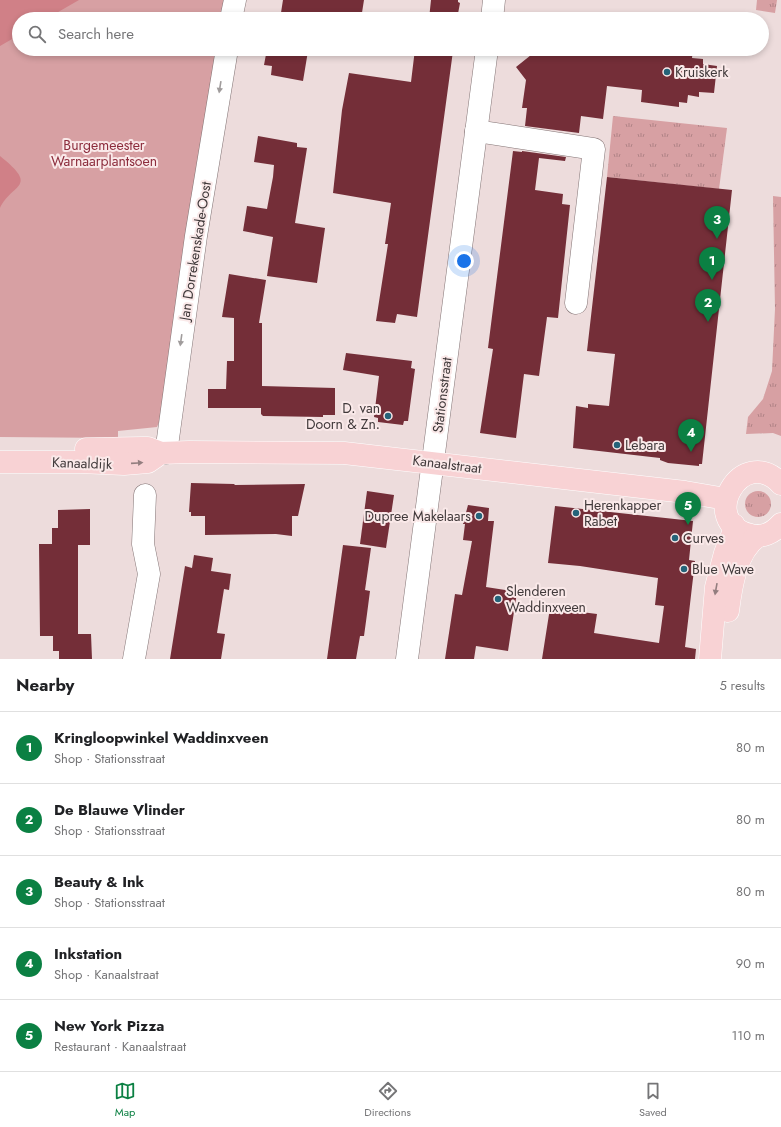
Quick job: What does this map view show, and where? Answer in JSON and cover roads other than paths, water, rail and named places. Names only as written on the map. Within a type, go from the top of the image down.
[{"type":"main road","name":"Kanaaldijk","points":[[0,450],[142,448],[164,453]]},
{"type":"main road","name":"Kanaalstraat","points":[[164,453],[202,451],[344,452],[684,492],[726,499]]},
{"type":"main road","name":"Kanaaldijk","points":[[0,462],[136,464],[148,462],[164,453]]},
{"type":"main road","points":[[758,536],[745,533],[734,525],[727,514],[726,499],[732,485],[747,474],[765,474],[773,477],[781,484]]},
{"type":"main road","points":[[722,659],[731,591],[740,560],[750,541],[758,536],[771,532],[781,524]]},
{"type":"main road","points":[[710,659],[716,587],[734,525]]},
{"type":"street","points":[[233,12],[235,0]]},
{"type":"street","points":[[493,12],[494,0]]},
{"type":"street","name":"Jan Dorrekenskade-Oost","points":[[164,453],[196,236],[226,56]]},
{"type":"street","name":"Stationsstraat","points":[[407,659],[486,56]]},
{"type":"street","points":[[476,131],[594,149],[576,304]]},
{"type":"street","points":[[134,659],[149,574],[143,544],[145,495]]},
{"type":"place","name":"Kruiskerk","points":[[667,72]]},
{"type":"place","name":"Beauty & Ink","points":[[717,239]]},
{"type":"place","name":"Kringloopwinkel Waddinxveen","points":[[712,280]]},
{"type":"place","name":"De Blauwe Vlinder","points":[[708,322]]},
{"type":"place","name":"D. van Doorn & Zn.","points":[[388,416]]},
{"type":"place","name":"Lebara","points":[[617,445]]},
{"type":"place","name":"Inkstation","points":[[691,452]]},
{"type":"place","name":"Herenkapper Rabet","points":[[576,513]]},
{"type":"place","name":"Dupree Makelaars","points":[[479,516]]},
{"type":"place","name":"New York Pizza","points":[[688,525]]},
{"type":"place","name":"Curves","points":[[675,538]]},
{"type":"place","name":"Blue Wave","points":[[684,569]]},
{"type":"place","name":"Slenderen Waddinxveen","points":[[498,599]]},
{"type":"park label","name":"Burgemeester Warnaarplantsoen","points":[[104,154]]}]
